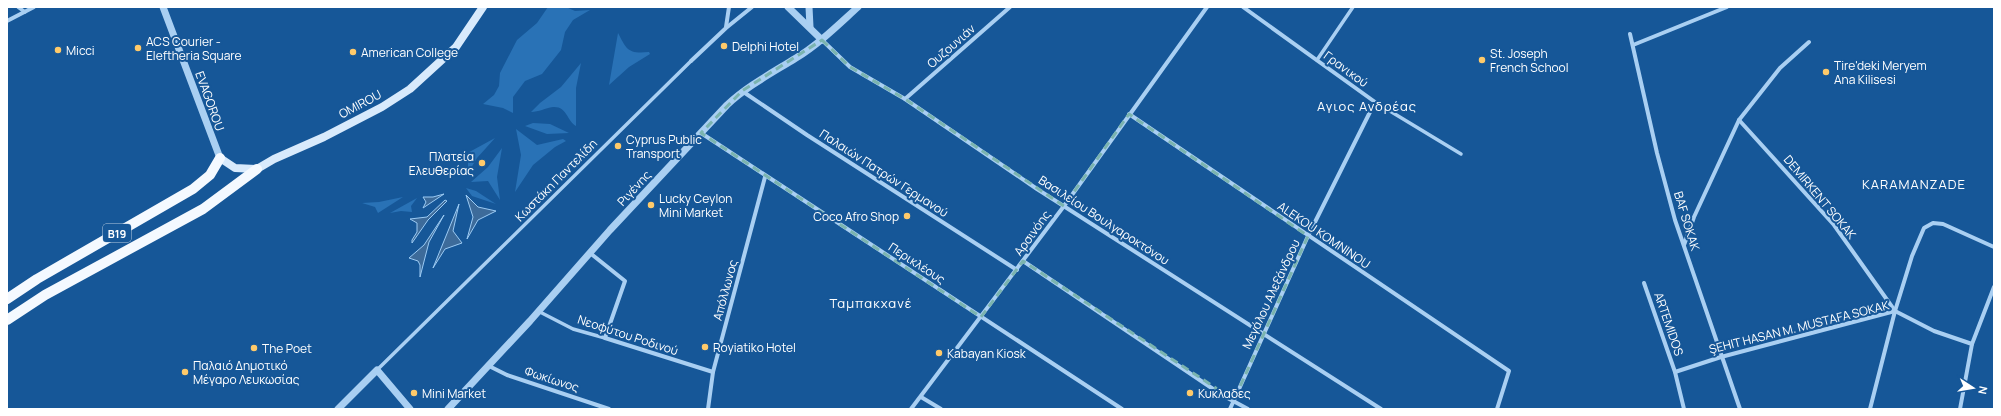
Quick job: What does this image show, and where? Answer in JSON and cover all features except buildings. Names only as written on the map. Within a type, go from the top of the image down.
[{"type":"main road","name":"OMIROU","points":[[220,158],[235,168],[256,169],[382,107],[410,89],[456,47],[484,7]]},
{"type":"main road","name":"B19","points":[[7,299],[37,279],[193,189],[210,175],[220,158]]},
{"type":"main road","name":"B19","points":[[7,320],[45,295],[203,209],[256,169]]},
{"type":"street","points":[[18,7],[25,12]]},
{"type":"street","points":[[7,21],[34,7]]},
{"type":"street","name":"EVAGOROU","points":[[163,7],[220,158]]},
{"type":"street","points":[[726,28],[730,7]]},
{"type":"street","name":"Kωστάκη Παντελίδη","points":[[377,370],[691,61],[726,28],[752,7]]},
{"type":"street","points":[[809,7],[810,27]]},
{"type":"street","name":"Ριγένης","points":[[448,409],[489,366],[590,253],[742,91],[797,58],[822,40],[858,7]]},
{"type":"street","name":"Ουζουνιάν","points":[[905,99],[1010,7]]},
{"type":"street","name":"Αρσινόης","points":[[911,409],[1017,270],[1207,7]]},
{"type":"street","name":"Γρανικού","points":[[1244,7],[1375,102],[1461,154]]},
{"type":"street","points":[[1316,60],[1353,7]]},
{"type":"street","points":[[1633,45],[1727,7]]},
{"type":"street","points":[[788,8],[810,27],[822,40]]},
{"type":"street","name":"BAF SOKAK","points":[[1630,34],[1657,153],[1684,245],[1740,409]]},
{"type":"street","name":"Βασιλείου Βουλγαροκτόνου","points":[[822,40],[850,67],[905,99],[1064,206],[1263,335],[1381,409]]},
{"type":"street","points":[[1684,245],[1694,217],[1739,120],[1780,68],[1809,42]]},
{"type":"street","name":"Παλαιών Πατρών Γερμανού","points":[[742,91],[807,135],[1017,270]]},
{"type":"street","name":"Μεγάλου Αλεξάνδρου","points":[[1230,409],[1308,236],[1375,102]]},
{"type":"street","name":"ALEKOU KOMNINOU","points":[[1129,114],[1509,370],[1497,409]]},
{"type":"street","name":"DEMIRKENT SOKAK","points":[[1739,120],[1834,225],[1895,311]]},
{"type":"street","name":"Περικλέους","points":[[701,133],[1122,409]]},
{"type":"street","name":"Απόλλωνος","points":[[708,409],[714,372],[766,177]]},
{"type":"street","points":[[1870,409],[1895,311],[1914,252],[1924,228],[1933,223],[1943,224],[1994,247]]},
{"type":"street","points":[[590,253],[625,281],[605,338]]},
{"type":"street","points":[[1023,261],[1222,395],[1234,400],[1248,409]]},
{"type":"street","name":"ARTEMIDOS","points":[[1644,284],[1675,372],[1684,409]]},
{"type":"street","points":[[1960,409],[1972,344],[1994,287]]},
{"type":"street","name":"Νεοφύτου Ροδινού","points":[[538,311],[573,329],[714,372]]},
{"type":"street","name":"ŞEHIT HASAN M. MUSTAFA SOKAK","points":[[1675,372],[1721,357],[1895,311],[1934,331],[1972,344]]},
{"type":"street","name":"Φωκίωνος","points":[[489,366],[507,375],[609,409]]},
{"type":"street","points":[[338,409],[377,370],[410,409]]},
{"type":"street","points":[[921,397],[941,409]]},
{"type":"highlighted area","points":[[822,40],[850,67],[905,99],[1064,206],[1129,114],[1308,236],[1234,400],[1023,261],[981,317],[701,133],[742,91]]},
{"type":"shaded area","points":[[548,7],[566,7],[575,11],[590,10],[573,20],[565,32],[561,50],[542,74],[525,81],[513,97],[513,113],[503,108],[483,104],[494,95],[499,86],[500,73],[517,40],[537,23]]},
{"type":"shaded area","points":[[618,33],[629,50],[649,52],[650,54],[629,67],[609,85]]},
{"type":"shaded area","points":[[581,63],[576,88],[576,126],[564,111],[558,107],[531,112],[561,87]]},
{"type":"shaded area","points":[[533,123],[550,124],[569,133],[547,134],[525,126]]},
{"type":"shaded area","points":[[516,129],[537,145],[563,139],[566,141],[555,147],[533,165],[515,192],[521,155]]},
{"type":"shaded area","points":[[495,138],[477,158],[468,173],[468,160],[461,158],[462,156]]},
{"type":"shaded area","points":[[502,148],[497,177],[500,200],[488,181],[471,182],[488,167]]},
{"type":"shaded area","points":[[466,188],[476,191],[496,204],[472,196]]},
{"type":"shaded area","points":[[444,194],[423,208],[426,202],[423,197],[433,197]]},
{"type":"shaded area","points":[[466,195],[478,207],[496,211],[478,220],[467,239],[473,217]]},
{"type":"shaded area","points":[[403,197],[378,213],[375,207],[362,203],[379,202]]},
{"type":"shaded area","points":[[417,198],[411,206],[412,212],[401,211],[390,213]]},
{"type":"shaded area","points":[[445,200],[447,201],[428,220],[412,243],[412,240],[417,232],[417,223],[410,219],[427,217]]},
{"type":"shaded area","points":[[459,204],[453,231],[462,243],[445,249],[433,268]]},
{"type":"shaded area","points":[[444,215],[429,242],[420,277],[420,265],[418,261],[409,258],[424,245]]},
{"type":"place","name":"Delphi Hotel","points":[[724,46]]},
{"type":"place","name":"ACS Courier - Eleftheria Square","points":[[138,48]]},
{"type":"place","name":"Micci","points":[[58,50]]},
{"type":"place","name":"American College","points":[[353,52]]},
{"type":"place","name":"St. Joseph French School","points":[[1482,60]]},
{"type":"place","name":"Tire'deki Meryem Ana Kilisesi","points":[[1826,72]]},
{"type":"place","name":"Cyprus Public Transport","points":[[618,146]]},
{"type":"place","name":"Πλατεία Ελευθερίας","points":[[482,163]]},
{"type":"place","name":"Lucky Ceylon Mini Market","points":[[651,205]]},
{"type":"place","name":"Coco Afro Shop","points":[[907,216]]},
{"type":"place","name":"Royiatiko Hotel","points":[[705,347]]},
{"type":"place","name":"The Poet","points":[[254,348]]},
{"type":"place","name":"Kabayan Kiosk","points":[[939,353]]},
{"type":"place","name":"Παλαιό Δημοτικό Μέγαρο Λευκωσίας","points":[[185,372]]},
{"type":"place","name":"Mini Market","points":[[414,393]]},
{"type":"place","name":"Κυκλαδες","points":[[1190,393]]},
{"type":"district","name":"Αγιος Ανδρέας","points":[[1367,106]]},
{"type":"district","name":"KARAMANZADE","points":[[1914,184]]},
{"type":"district","name":"Ταμπακχανέ","points":[[871,303]]}]
